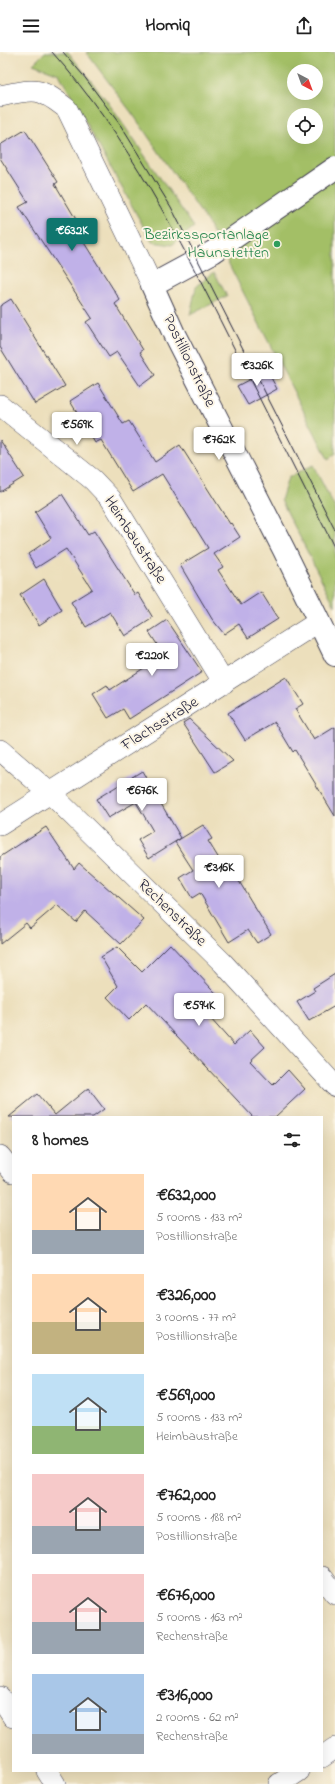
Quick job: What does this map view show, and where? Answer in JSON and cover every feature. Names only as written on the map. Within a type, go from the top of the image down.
[{"type":"street","name":"Postillionstraße","points":[[3,98],[35,90],[50,95],[67,109],[176,338],[284,550],[335,655]]},
{"type":"street","points":[[152,285],[213,252],[335,168]]},
{"type":"street","name":"Heimbaustraße","points":[[0,405],[92,480],[111,499],[224,683]]},
{"type":"street","name":"Flachsstraße","points":[[0,825],[318,622]]},
{"type":"street","name":"Rechenstraße","points":[[0,750],[50,793],[223,963],[335,1086]]},
{"type":"street","points":[[0,1156],[12,1171]]},
{"type":"street","points":[[323,1578],[335,1594]]},
{"type":"street","points":[[0,1697],[12,1715]]},
{"type":"street","points":[[323,1756],[335,1748]]},
{"type":"street","points":[[48,1772],[55,1784]]},
{"type":"street","points":[[279,1784],[297,1772]]},
{"type":"green space","points":[[45,52],[68,52],[107,101],[194,227],[172,245],[152,242],[59,74],[33,64]]},
{"type":"green space","name":"Bezirkssportanlage Haunstetten","points":[[86,52],[335,52],[335,454],[328,459],[208,223],[134,116]]},
{"type":"green space","points":[[214,272],[227,296],[190,315],[196,287]]},
{"type":"green space","points":[[313,465],[335,508],[335,606],[281,500],[288,478]]},
{"type":"building","points":[[25,130],[58,182],[55,184],[87,238],[83,241],[120,300],[115,304],[143,350],[140,352],[155,375],[140,386],[117,352],[109,357],[86,322],[92,318],[19,207],[28,202],[0,158],[0,145]]},
{"type":"building","points":[[11,299],[65,386],[35,404],[0,347],[0,306]]},
{"type":"building","points":[[267,370],[277,389],[248,405],[237,386]]},
{"type":"building","points":[[98,383],[123,424],[129,421],[155,462],[180,445],[230,524],[231,523],[240,537],[214,554],[223,567],[218,570],[241,605],[261,592],[278,619],[248,638],[239,624],[224,634],[212,619],[180,565],[208,548],[162,474],[133,492],[101,440],[95,443],[70,401]]},
{"type":"building","points":[[0,440],[24,477],[0,492]]},
{"type":"building","points":[[62,494],[88,535],[94,531],[135,595],[138,593],[153,618],[125,636],[110,612],[86,627],[71,602],[92,589],[66,549],[36,568],[28,554],[51,538],[35,512]]},
{"type":"building","points":[[44,579],[62,610],[39,625],[20,595]]},
{"type":"building","points":[[167,620],[202,672],[129,719],[123,709],[108,718],[93,694],[107,685],[110,690],[164,655],[149,632]]},
{"type":"building","points":[[286,677],[303,704],[295,709],[314,740],[335,727],[335,816],[295,750],[293,752],[275,722],[245,740],[228,713]]},
{"type":"building","points":[[189,719],[233,761],[215,772],[183,723]]},
{"type":"building","points":[[142,771],[181,838],[149,858],[138,840],[153,831],[136,802],[108,818],[96,799]]},
{"type":"building","points":[[203,825],[212,839],[208,841],[229,875],[234,873],[271,934],[257,943],[248,930],[229,942],[200,893],[192,898],[180,878],[193,870],[175,842]]},
{"type":"building","points":[[46,827],[74,869],[79,863],[144,920],[121,944],[85,911],[76,922],[57,905],[30,928],[26,923],[0,944],[0,857]]},
{"type":"building","points":[[170,944],[225,1003],[210,1018],[234,1045],[250,1030],[265,1047],[250,1061],[273,1085],[288,1070],[305,1089],[276,1116],[252,1116],[146,1003],[129,1020],[107,997],[118,986],[101,957],[117,947],[142,972]]},
{"type":"building","points":[[335,974],[335,1006],[309,1021],[297,1002],[315,991],[313,988]]},
{"type":"building","points":[[88,1088],[104,1109],[94,1116],[9,1117],[37,1094],[55,1115]]},
{"type":"tram line","points":[[52,52],[105,118],[150,189],[191,263],[335,549]]},
{"type":"tram line","points":[[63,52],[83,75],[121,126],[171,207],[335,530]]},
{"type":"place","name":"Bezirkssportanlage Haunstetten","points":[[277,244]]}]
